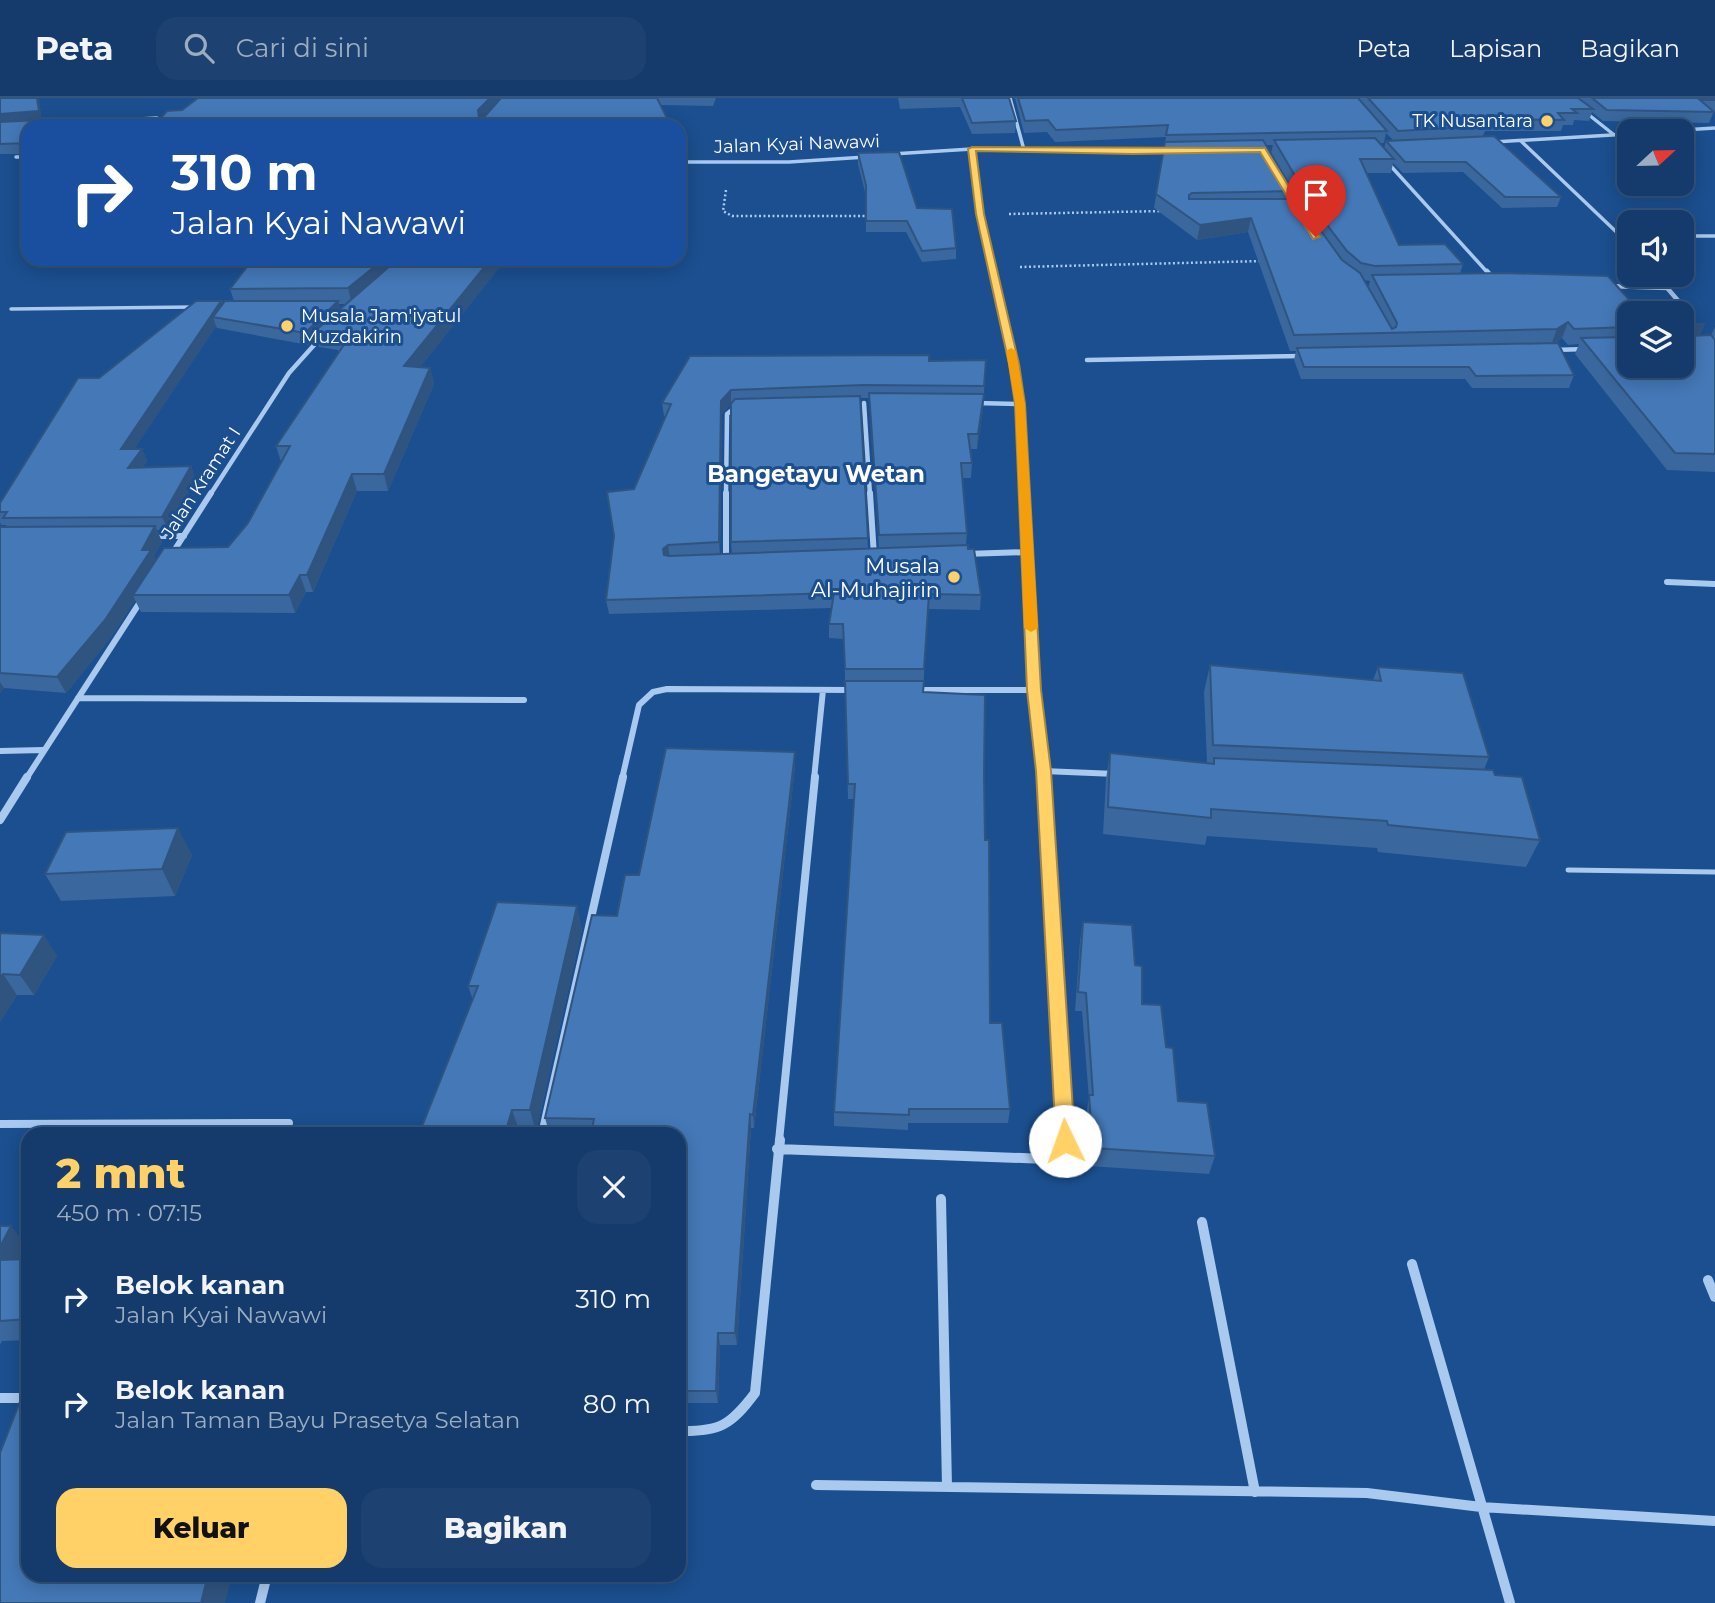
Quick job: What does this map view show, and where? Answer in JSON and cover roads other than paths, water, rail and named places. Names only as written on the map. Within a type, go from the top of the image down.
[{"type":"street","points":[[1010,98],[1024,149]]},
{"type":"street","points":[[1583,110],[1614,135]]},
{"type":"street","points":[[141,119],[156,119]]},
{"type":"street","points":[[1694,129],[1715,128]]},
{"type":"street","points":[[1488,143],[1617,135]]},
{"type":"street","points":[[1521,141],[1617,231]]},
{"type":"street","points":[[777,1149],[1047,1159],[1060,1152],[1065,1141],[1043,771],[1034,690],[1020,404],[1014,364],[980,214],[972,149]]},
{"type":"street","name":"Jalan Kyai Nawawi","points":[[886,155],[972,149],[1172,151]]},
{"type":"street","name":"Jalan Kyai Nawawi","points":[[686,162],[799,161],[876,156]]},
{"type":"street","points":[[16,157],[21,157]]},
{"type":"street","points":[[1382,157],[1498,284],[1488,285]]},
{"type":"street","points":[[1694,236],[1715,236]]},
{"type":"street","points":[[1597,286],[1667,288],[1687,311],[1699,335]]},
{"type":"street","name":"Jalan Kramat I","points":[[169,559],[289,373],[328,330]]},
{"type":"street","points":[[1546,350],[1588,349]]},
{"type":"street","points":[[1087,360],[1310,355]]},
{"type":"street","points":[[851,403],[877,403]]},
{"type":"street","points":[[864,403],[874,557]]},
{"type":"street","points":[[968,403],[1020,404]]},
{"type":"street","points":[[726,561],[727,414],[734,407],[745,405]]},
{"type":"street","points":[[144,536],[184,536]]},
{"type":"street","points":[[958,554],[1028,552]]},
{"type":"street","points":[[861,558],[888,557]]},
{"type":"street","points":[[715,562],[740,561]]},
{"type":"street","points":[[1667,582],[1715,584]]},
{"type":"street","points":[[0,820],[146,593]]},
{"type":"street","points":[[544,1127],[639,705],[653,692],[667,689],[862,690]]},
{"type":"street","points":[[686,1431],[701,1432],[726,1424],[741,1413],[755,1393],[823,690]]},
{"type":"street","points":[[902,690],[1034,690]]},
{"type":"street","points":[[78,698],[524,700]]},
{"type":"street","points":[[0,751],[43,750]]},
{"type":"street","points":[[1043,771],[1125,775]]},
{"type":"street","points":[[0,1124],[289,1123]]},
{"type":"street","points":[[941,1199],[947,1486]]},
{"type":"street","points":[[1202,1223],[1255,1492]]},
{"type":"street","points":[[1412,1264],[1510,1603]]},
{"type":"street","points":[[1708,1280],[1715,1297]]},
{"type":"street","points":[[0,1398],[21,1398]]},
{"type":"street","points":[[816,1485],[1367,1493],[1481,1507],[1715,1521]]},
{"type":"street","points":[[260,1603],[265,1582]]},
{"type":"lane","points":[[11,309],[199,307]]},
{"type":"lane","points":[[1568,870],[1715,873]]},
{"type":"place","name":"TK Nusantara","points":[[1547,121]]},
{"type":"place","name":"Musala Jam'iyatul Muzdakirin","points":[[287,326]]},
{"type":"place","name":"Musala Al-Muhajirin","points":[[954,577]]},
{"type":"district","name":"Bangetayu Wetan","points":[[816,474]]}]
